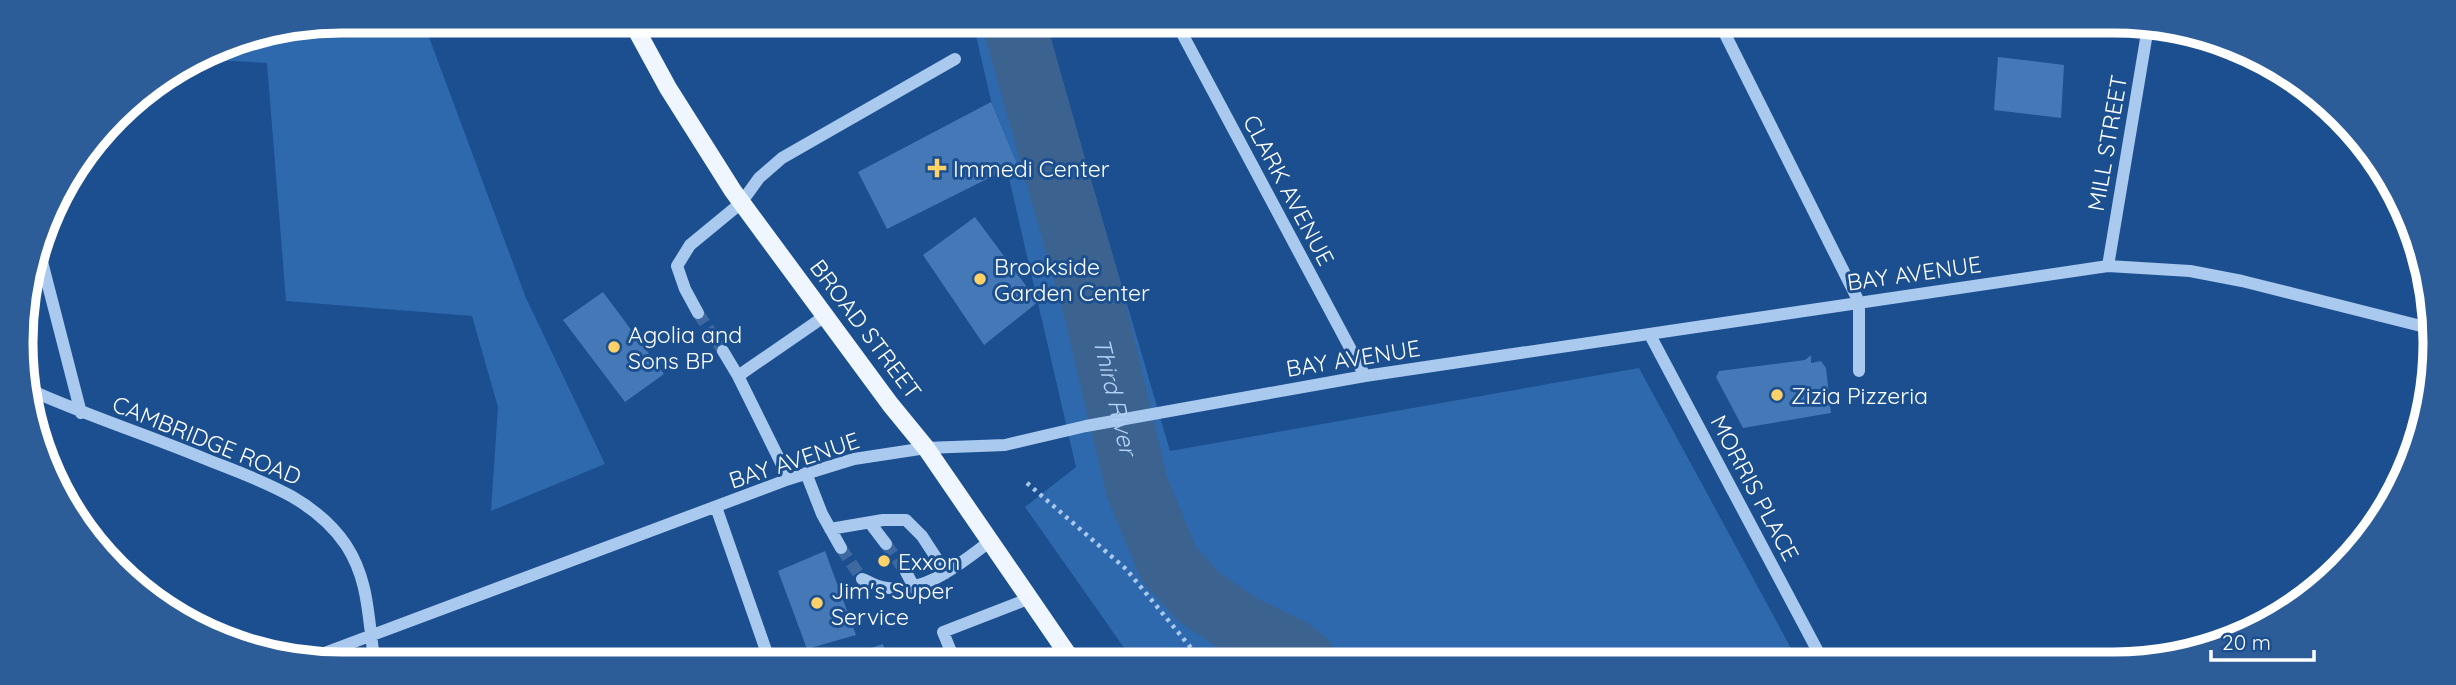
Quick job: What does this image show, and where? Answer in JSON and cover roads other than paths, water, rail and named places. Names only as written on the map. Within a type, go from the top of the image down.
[{"type":"main road","name":"BROAD STREET","points":[[638,33],[668,88],[741,203],[926,448],[1067,652]]},
{"type":"street","name":"CLARK AVENUE","points":[[1182,33],[1365,376]]},
{"type":"street","points":[[1724,33],[1859,302],[1859,371]]},
{"type":"street","name":"MILL STREET","points":[[2108,266],[2147,35]]},
{"type":"street","points":[[698,313],[677,266],[690,245],[741,203],[759,178],[782,158],[955,59]]},
{"type":"street","points":[[43,266],[81,413]]},
{"type":"street","name":"BAY AVENUE","points":[[328,651],[789,479],[854,459],[926,448],[1004,445],[1086,426],[1365,376],[2108,266],[2190,271],[2242,281],[2422,326]]},
{"type":"street","points":[[738,376],[825,316]]},
{"type":"street","name":"MORRIS PLACE","points":[[1650,335],[1818,652]]},
{"type":"street","points":[[723,351],[789,479]]},
{"type":"street","name":"CAMBRIDGE ROAD","points":[[38,393],[81,413],[116,422],[282,490],[310,508],[332,526],[347,547],[362,578],[368,598],[373,652]]},
{"type":"street","points":[[806,474],[841,548]]},
{"type":"street","points":[[716,507],[767,652]]},
{"type":"street","points":[[830,529],[906,520],[922,536],[946,573]]},
{"type":"street","points":[[870,523],[886,544]]},
{"type":"street","points":[[862,579],[882,587],[914,587],[954,569],[989,542]]},
{"type":"street","points":[[906,572],[914,587]]},
{"type":"street","points":[[951,652],[943,632],[1028,598]]},
{"type":"waterway","name":"Third River","points":[[1017,33],[1094,306],[1137,487],[1169,564],[1200,598],[1244,627],[1294,652]]},
{"type":"tunnel","points":[[698,313],[723,351]]},
{"type":"tunnel","points":[[886,544],[906,572]]},
{"type":"tunnel","points":[[841,548],[862,579]]},
{"type":"place","name":"Immedi Center","points":[[937,168]]},
{"type":"place","name":"Brookside Garden Center","points":[[980,279]]},
{"type":"place","name":"Agolia and Sons BP","points":[[614,347]]},
{"type":"place","name":"Zizia Pizzeria","points":[[1777,395]]},
{"type":"place","name":"Exxon","points":[[884,561]]},
{"type":"place","name":"Jim's Super Service","points":[[817,603]]}]
